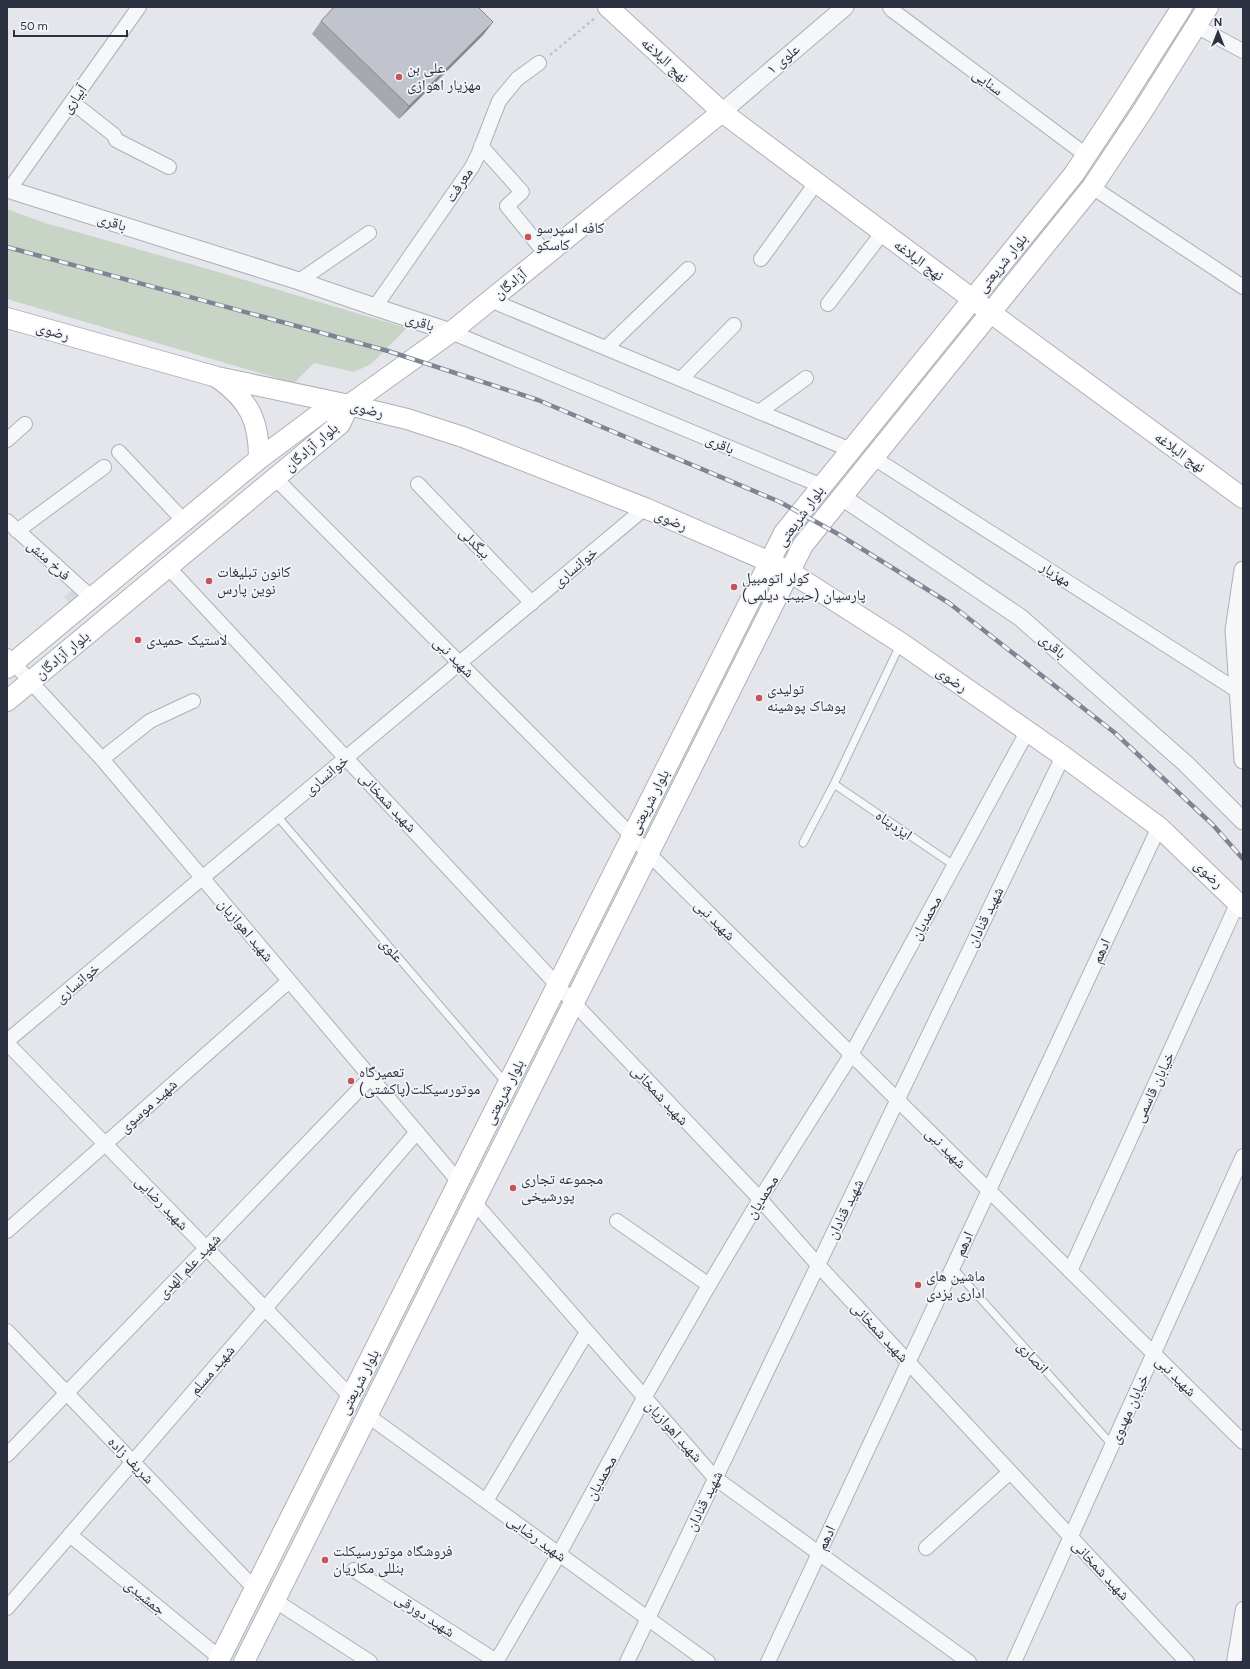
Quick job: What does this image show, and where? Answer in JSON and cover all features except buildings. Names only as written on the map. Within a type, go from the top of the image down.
[{"type":"main road","name":"نهج البلاغه","points":[[608,7],[722,112],[991,313],[1243,498]]},
{"type":"main road","name":"بلوار شریعتی","points":[[219,1660],[784,533],[1074,174],[1182,7]]},
{"type":"main road","name":"بلوار شریعتی","points":[[244,1662],[804,545],[1092,187],[1142,112],[1208,7]]},
{"type":"main road","name":"آزادگان","points":[[348,405],[450,332],[722,112]]},
{"type":"main road","name":"رضوی","points":[[7,318],[217,377],[407,419],[463,437],[645,508],[770,562],[790,572],[901,643],[1063,756],[1159,827],[1241,905]]},
{"type":"main road","points":[[217,377],[233,388],[249,409],[255,420],[259,440],[259,459]]},
{"type":"main road","name":"بلوار آزادگان","points":[[9,662],[92,598],[259,459],[322,412],[348,405]]},
{"type":"main road","name":"بلوار آزادگان","points":[[7,701],[340,424],[348,405]]},
{"type":"street","name":"آبیاری","points":[[8,190],[139,7]]},
{"type":"street","name":"علوی ۱","points":[[722,112],[845,7]]},
{"type":"street","name":"سنایی","points":[[890,7],[1086,156]]},
{"type":"street","points":[[1196,26],[1243,51]]},
{"type":"street","name":"معرفت","points":[[375,307],[464,179],[478,156],[499,101],[517,78],[539,64]]},
{"type":"street","points":[[72,102],[114,135],[116,140],[169,167]]},
{"type":"street","points":[[481,146],[522,192],[507,206],[546,254]]},
{"type":"street","points":[[761,259],[816,182]]},
{"type":"street","points":[[1092,187],[1243,287]]},
{"type":"street","name":"باقری","points":[[8,190],[299,281],[450,332],[822,486]]},
{"type":"street","points":[[828,304],[883,232]]},
{"type":"street","points":[[299,281],[369,233]]},
{"type":"street","points":[[606,348],[688,269]]},
{"type":"street","points":[[490,300],[851,450]]},
{"type":"street","points":[[681,379],[734,326]]},
{"type":"street","points":[[759,412],[806,378]]},
{"type":"street","points":[[7,440],[25,424]]},
{"type":"street","points":[[119,452],[184,521]]},
{"type":"street","name":"مهزیار","points":[[874,458],[1238,691]]},
{"type":"street","points":[[12,526],[104,467]]},
{"type":"street","name":"شهید نبی","points":[[275,478],[632,836],[648,854],[1243,1442]]},
{"type":"street","name":"بیگدلی","points":[[418,484],[532,603]]},
{"type":"street","name":"باقری","points":[[842,497],[1021,618],[1186,763],[1243,821]]},
{"type":"street","name":"خوانساری","points":[[7,1042],[645,508]]},
{"type":"street","name":"فرخ منش","points":[[12,526],[92,598]]},
{"type":"street","name":"شهید شمخانی","points":[[168,567],[574,1003],[760,1199],[818,1265],[1187,1662]]},
{"type":"street","points":[[1243,570],[1234,630],[1243,760]]},
{"type":"street","name":"شهید اهوازیان","points":[[9,662],[30,682],[102,759],[459,1182]]},
{"type":"street","points":[[102,759],[150,721],[193,701]]},
{"type":"street","name":"محمدیان","points":[[496,1662],[559,1554],[644,1398],[709,1285],[760,1199],[852,1055],[1027,732]]},
{"type":"street","name":"شهید قنادان","points":[[627,1662],[1063,756]]},
{"type":"street","name":"ادهم","points":[[768,1662],[1159,827]]},
{"type":"street","name":"خیابان قاسمی","points":[[1070,1271],[1241,905]]},
{"type":"street","name":"شهید موسوی","points":[[7,1231],[289,981]]},
{"type":"street","name":"شهید رضایی","points":[[7,1042],[351,1398]]},
{"type":"street","name":"شهید علم الهدی","points":[[7,1454],[371,1077]]},
{"type":"street","name":"شهید مسلم","points":[[7,1608],[416,1132]]},
{"type":"street","name":"خیابان مهدوی","points":[[1014,1662],[1243,1156]]},
{"type":"street","name":"شهید اهوازیان","points":[[474,1202],[715,1478],[969,1662]]},
{"type":"street","points":[[617,1221],[709,1285]]},
{"type":"street","name":"شریف زاده","points":[[7,1331],[255,1589]]},
{"type":"street","points":[[486,1501],[587,1332]]},
{"type":"street","name":"شهید رضایی","points":[[367,1415],[708,1662]]},
{"type":"street","points":[[926,1548],[1010,1472]]},
{"type":"street","name":"جمشیدی","points":[[70,1535],[219,1660]]},
{"type":"street","name":"شهید دورقی","points":[[354,1570],[496,1662]]},
{"type":"street","points":[[274,1600],[370,1662]]},
{"type":"street","points":[[1234,1662],[1243,1609]]},
{"type":"lane","points":[[803,843],[834,784],[901,643]]},
{"type":"lane","name":"ایزدپناه","points":[[834,784],[955,866]]},
{"type":"lane","name":"علوی","points":[[277,816],[507,1085]]},
{"type":"lane","name":"انصاری","points":[[953,1268],[1112,1446]]},
{"type":"path","points":[[539,64],[608,7]]},
{"type":"shaded area","points":[[75,587],[85,597],[74,608],[64,597]]},
{"type":"green space","points":[[7,209],[45,223],[208,269],[407,328],[371,364],[354,372],[314,363],[294,383],[7,299]]},
{"type":"railway","points":[[7,247],[388,351],[538,400],[780,502],[838,534],[949,603],[1115,733],[1213,825],[1243,859]]},
{"type":"place","name":"علی بن مهزیار اهوازی","points":[[399,77]]},
{"type":"place","name":"کافه اسپرسو کاسکو","points":[[528,237]]},
{"type":"place","name":"کانون تبلیغات نوین پارس","points":[[209,581]]},
{"type":"place","name":"کولر اتومبیل پارسیان (حبیب دیلمی)","points":[[734,587]]},
{"type":"place","name":"لاستیک حمیدی","points":[[138,640]]},
{"type":"place","name":"تولیدی پوشاک پوشینه","points":[[759,698]]},
{"type":"place","name":"تعمیرگاه موتورسیکلت(پاکشتی)","points":[[351,1081]]},
{"type":"place","name":"مجموعه تجاری پورشیخی","points":[[513,1188]]},
{"type":"place","name":"ماشین های اداری یزدی","points":[[918,1285]]},
{"type":"place","name":"فروشگاه موتورسیکلت بنللی مکاریان","points":[[325,1560]]}]
